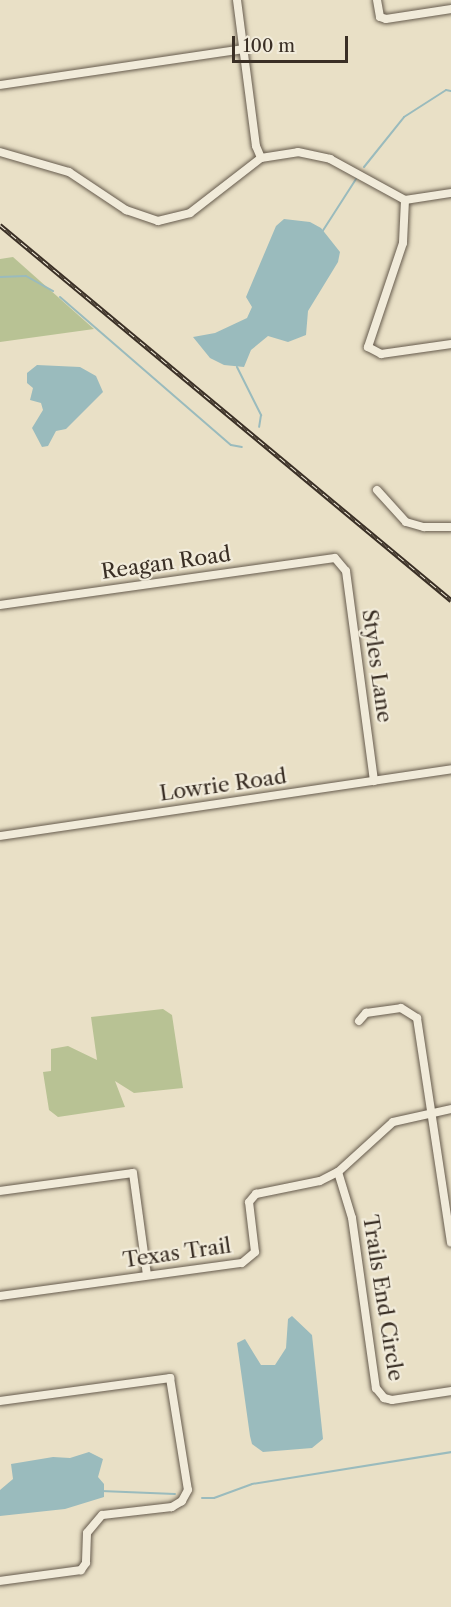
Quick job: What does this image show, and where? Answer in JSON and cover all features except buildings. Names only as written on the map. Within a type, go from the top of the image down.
[{"type":"street","points":[[237,0],[256,146],[261,158]]},
{"type":"street","points":[[377,0],[382,19],[451,9]]},
{"type":"street","points":[[0,85],[243,49]]},
{"type":"street","points":[[0,152],[69,172],[126,210],[158,221],[190,213],[261,158],[286,152],[323,156],[405,200],[451,192]]},
{"type":"street","points":[[405,200],[403,243],[368,347],[381,354],[451,344]]},
{"type":"street","points":[[377,490],[406,522],[424,527],[451,527]]},
{"type":"street","name":"Reagan Road","points":[[0,605],[337,559]]},
{"type":"street","name":"Styles Lane","points":[[337,559],[346,571],[374,781]]},
{"type":"street","name":"Lowrie Road","points":[[0,836],[451,769]]},
{"type":"street","points":[[359,1021],[366,1013],[401,1008],[417,1018],[451,1242]]},
{"type":"street","name":"Texas Trail","points":[[0,1296],[242,1263],[255,1251],[249,1202],[256,1194],[300,1188],[338,1172],[393,1122],[451,1108]]},
{"type":"street","name":"Trails End Circle","points":[[338,1172],[352,1218],[376,1388],[384,1398],[392,1400],[451,1391]]},
{"type":"street","points":[[0,1191],[133,1173],[147,1275]]},
{"type":"street","points":[[0,1401],[170,1378],[188,1490],[182,1501],[172,1507],[102,1515],[87,1533],[86,1563],[81,1570],[0,1581]]},
{"type":"green space","points":[[13,257],[94,329],[0,342],[0,259]]},
{"type":"green space","points":[[163,1009],[172,1015],[183,1088],[134,1093],[115,1081],[125,1107],[58,1117],[49,1110],[43,1072],[51,1071],[51,1049],[68,1046],[97,1060],[91,1017]]},
{"type":"water","points":[[284,219],[310,222],[321,228],[340,252],[338,262],[308,311],[306,335],[288,342],[268,336],[251,350],[244,367],[224,365],[210,358],[193,337],[215,333],[247,318],[252,307],[246,297],[276,226]]},
{"type":"water","points":[[37,365],[80,367],[96,376],[103,392],[66,429],[56,431],[48,446],[42,447],[32,428],[43,410],[41,403],[30,400],[33,388],[27,383],[27,373]]},
{"type":"water","points":[[292,1316],[312,1335],[323,1439],[312,1448],[263,1452],[252,1444],[250,1436],[237,1343],[245,1339],[261,1365],[275,1365],[286,1348],[288,1319]]},
{"type":"water","points":[[89,1452],[103,1459],[98,1477],[104,1484],[104,1497],[65,1509],[0,1516],[0,1490],[13,1479],[11,1464],[53,1457],[70,1458]]},
{"type":"waterway","points":[[364,167],[404,117],[446,90],[451,91]]},
{"type":"waterway","points":[[322,232],[356,179]]},
{"type":"waterway","points":[[0,277],[26,276],[53,291]]},
{"type":"waterway","points":[[60,297],[231,445],[242,447]]},
{"type":"waterway","points":[[237,367],[261,415],[259,427]]},
{"type":"waterway","points":[[202,1498],[214,1498],[252,1484],[451,1452]]},
{"type":"waterway","points":[[101,1491],[175,1494]]},
{"type":"railway","points":[[0,225],[451,600]]}]
